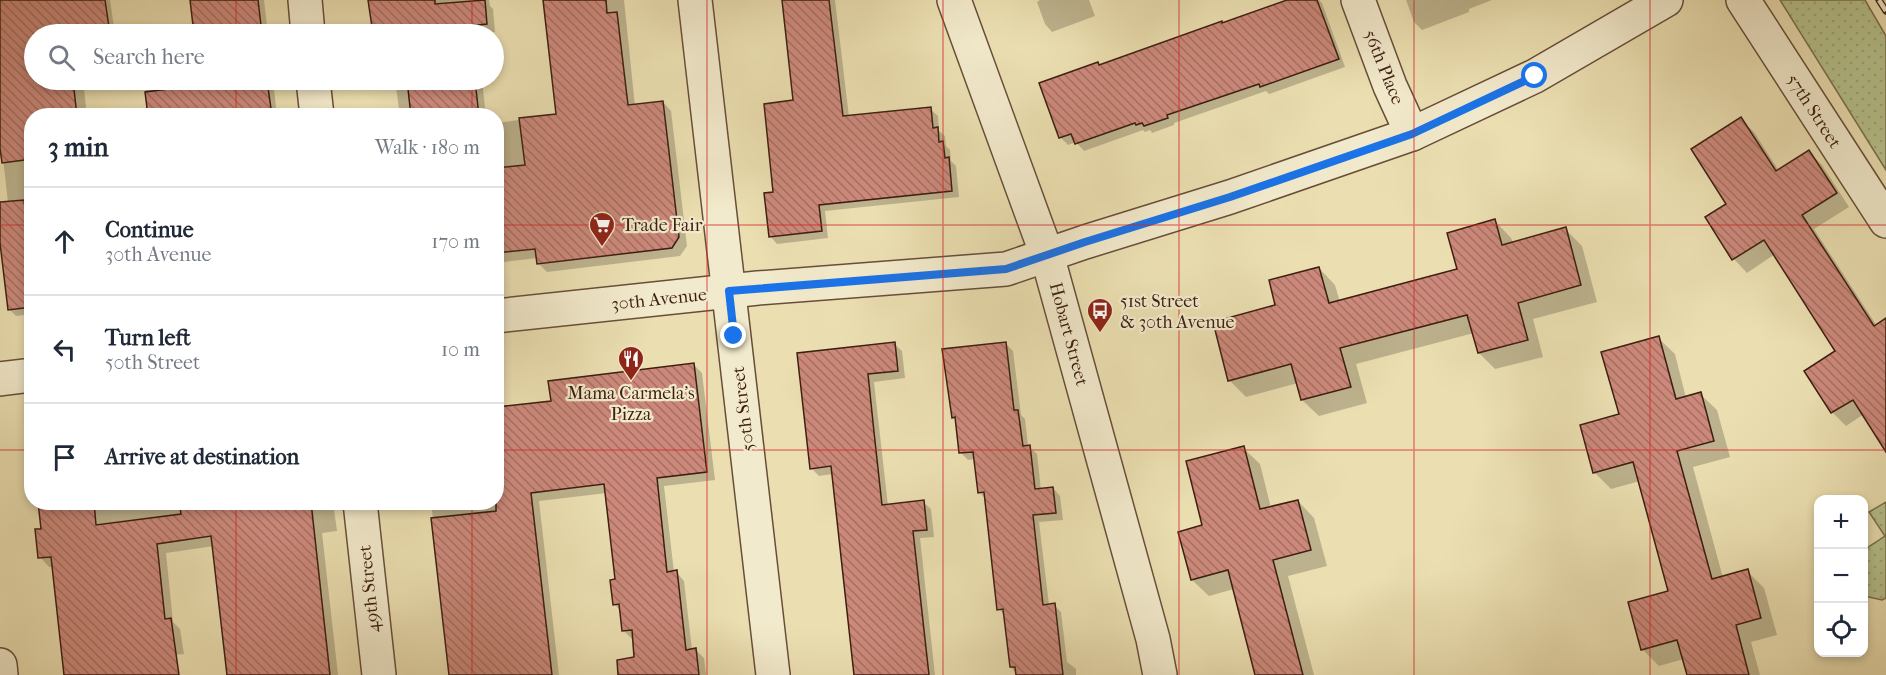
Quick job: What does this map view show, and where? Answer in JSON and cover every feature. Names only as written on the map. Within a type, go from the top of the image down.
[{"type":"street","points":[[304,0],[307,24]]},
{"type":"street","name":"50th Street","points":[[695,0],[773,675]]},
{"type":"street","name":"Hobart Street","points":[[954,0],[1047,255],[1153,639],[1160,675]]},
{"type":"street","name":"56th Place","points":[[1358,0],[1390,86],[1412,134]]},
{"type":"street","name":"30th Avenue","points":[[504,315],[729,291],[1006,269],[1230,197],[1412,134],[1535,76],[1666,0]]},
{"type":"street","name":"57th Street","points":[[1743,0],[1886,221]]},
{"type":"street","points":[[314,90],[316,108]]},
{"type":"street","points":[[0,379],[24,376]]},
{"type":"street","name":"49th Street","points":[[361,510],[379,675]]},
{"type":"street","points":[[0,664],[1,675]]},
{"type":"green space","points":[[1780,0],[1865,0],[1886,36],[1886,170]]},
{"type":"green space","points":[[1886,502],[1886,598],[1882,600],[1868,597],[1868,547],[1885,536],[1869,512]]},
{"type":"building","points":[[0,0],[105,0],[109,24],[24,24],[24,90],[74,90],[76,108],[24,108],[24,160],[2,163],[0,148]]},
{"type":"building","points":[[190,0],[258,0],[261,24],[193,24]]},
{"type":"building","points":[[368,0],[435,0],[435,4],[485,0],[487,24],[372,24]]},
{"type":"building","points":[[543,0],[606,0],[607,13],[617,12],[628,105],[663,101],[679,237],[672,248],[537,264],[535,249],[504,252],[504,167],[525,165],[519,118],[556,114]]},
{"type":"building","points":[[782,0],[829,0],[843,116],[931,107],[933,128],[938,127],[939,142],[943,141],[945,158],[949,157],[952,191],[819,205],[822,231],[769,237],[764,193],[773,192],[764,104],[793,100]]},
{"type":"building","points":[[1287,0],[1317,0],[1339,59],[1260,87],[1259,84],[1167,115],[1168,118],[1144,126],[1142,123],[1136,125],[1135,123],[1075,144],[1071,134],[1059,138],[1039,83],[1098,62],[1099,65]]},
{"type":"building","points":[[268,90],[271,108],[147,108],[145,92]]},
{"type":"building","points":[[408,90],[476,90],[478,108],[410,108]]},
{"type":"building","points":[[1741,117],[1776,171],[1809,150],[1837,193],[1802,215],[1874,326],[1886,318],[1886,452],[1853,400],[1831,413],[1804,371],[1835,351],[1764,240],[1732,260],[1705,217],[1726,204],[1691,149]]},
{"type":"building","points":[[24,200],[24,308],[8,310],[0,243],[0,202]]},
{"type":"building","points":[[1495,219],[1502,245],[1566,227],[1581,285],[1518,303],[1528,340],[1478,353],[1467,315],[1340,348],[1351,387],[1301,400],[1291,364],[1228,381],[1213,322],[1275,305],[1269,280],[1319,267],[1329,303],[1457,269],[1447,233]]},
{"type":"building","points":[[1659,336],[1676,399],[1701,392],[1714,441],[1677,451],[1712,579],[1748,569],[1761,618],[1736,625],[1749,675],[1687,675],[1677,640],[1641,650],[1628,602],[1668,591],[1633,462],[1593,473],[1580,425],[1619,414],[1601,352]]},
{"type":"building","points":[[895,342],[898,371],[868,374],[882,505],[924,500],[927,530],[913,531],[929,675],[854,675],[831,466],[810,469],[797,353]]},
{"type":"building","points":[[1006,342],[1014,410],[1018,410],[1023,446],[1030,445],[1035,489],[1053,487],[1056,513],[1033,515],[1043,605],[1055,603],[1063,675],[1016,675],[1015,667],[1010,667],[1003,609],[997,610],[984,492],[978,493],[973,452],[959,453],[955,417],[952,418],[942,349]]},
{"type":"building","points":[[694,363],[707,472],[657,478],[667,572],[677,570],[686,650],[696,648],[699,675],[618,675],[617,660],[634,657],[632,630],[622,631],[619,604],[613,605],[610,580],[615,579],[604,484],[531,493],[552,675],[449,675],[431,518],[504,510],[504,406],[551,401],[548,381]]},
{"type":"building","points":[[1244,446],[1260,509],[1298,500],[1311,550],[1273,560],[1303,675],[1255,675],[1228,570],[1191,580],[1178,532],[1202,525],[1186,461]]},
{"type":"building","points":[[39,510],[95,510],[96,525],[181,514],[180,510],[312,510],[330,675],[227,675],[211,536],[157,544],[165,619],[171,618],[179,675],[64,675],[51,557],[38,558],[35,529],[41,529]]},
{"type":"railway","points":[[1879,0],[1886,11]]},
{"type":"place","name":"Trade Fair","points":[[602,248]]},
{"type":"place","name":"51st Street & 30th Avenue","points":[[1100,334]]},
{"type":"place","name":"Mama Carmela's Pizza","points":[[631,382]]},
{"type":"route","points":[[734,336],[729,291],[1006,269],[1230,197],[1412,134],[1535,76]]}]
